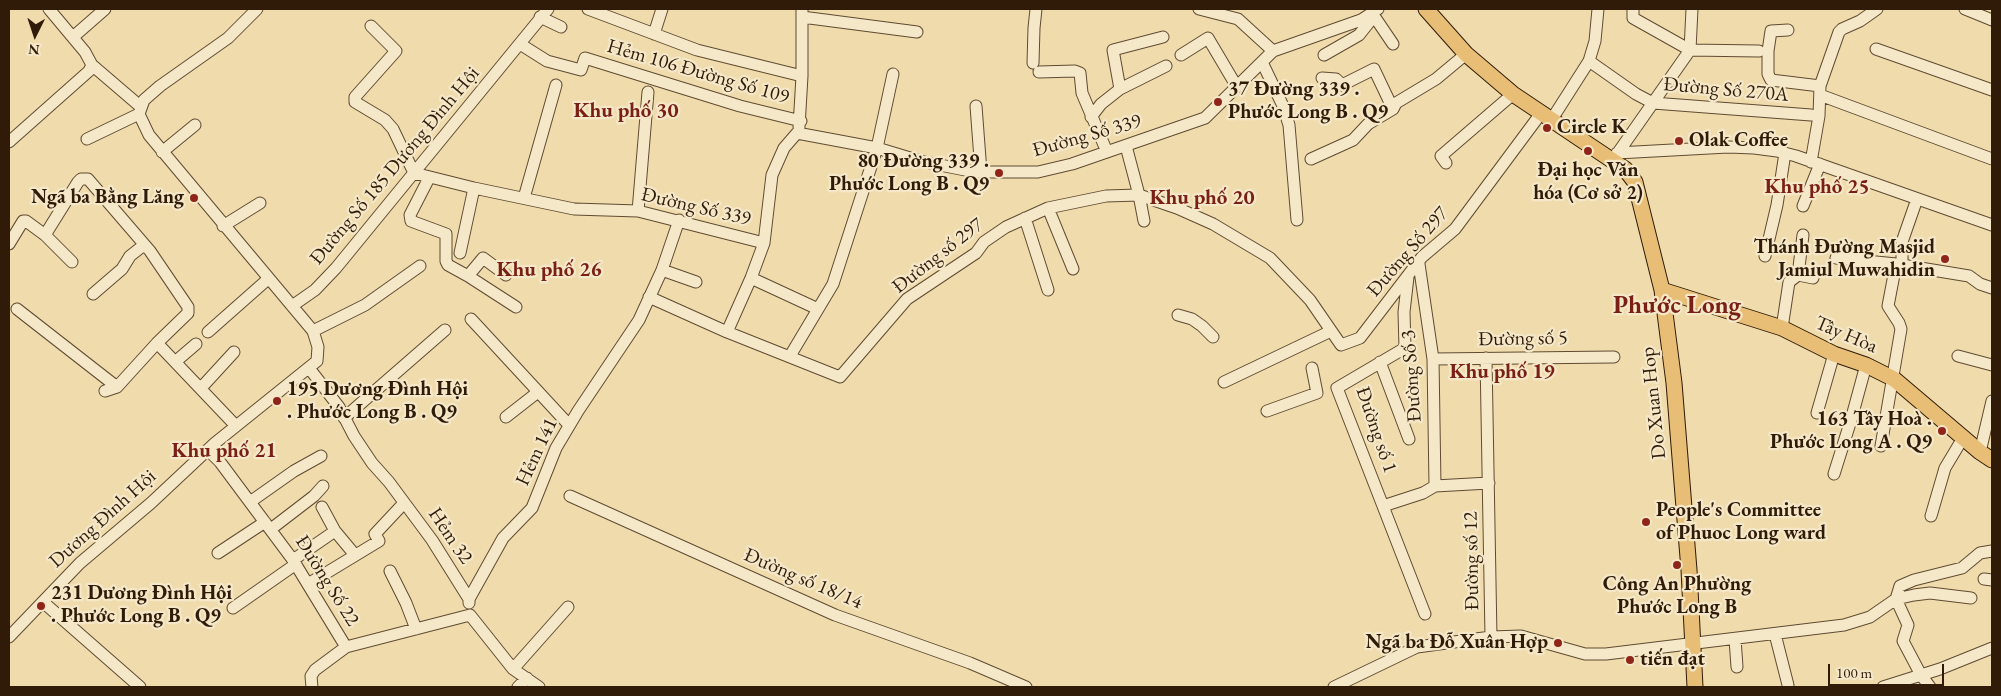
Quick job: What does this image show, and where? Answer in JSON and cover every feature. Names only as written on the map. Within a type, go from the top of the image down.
[{"type":"main road","name":"Do Xuan Hop","points":[[1426,9],[1466,54],[1513,94],[1615,157],[1635,182],[1662,290],[1674,383],[1695,687]]},
{"type":"main road","name":"Tây Hòa","points":[[1662,290],[1782,328],[1834,354],[1866,365],[1894,379],[1986,456]]},
{"type":"street","points":[[9,142],[89,71],[92,65],[91,59],[49,9]]},
{"type":"street","points":[[73,37],[105,9]]},
{"type":"street","points":[[87,139],[140,111],[144,100],[160,86],[228,38],[257,9]]},
{"type":"street","points":[[588,9],[697,50],[802,76]]},
{"type":"street","points":[[654,34],[662,9]]},
{"type":"street","points":[[1036,9],[1034,28],[1036,68],[1080,73],[1082,93],[1107,152]]},
{"type":"street","points":[[1199,9],[1238,19],[1273,51]]},
{"type":"street","name":"Đường Số 297","points":[[1139,195],[1177,208],[1213,224],[1270,258],[1310,300],[1341,345],[1360,338],[1419,264],[1422,257],[1455,229],[1589,61],[1595,40],[1598,9]]},
{"type":"street","points":[[1615,157],[1690,50],[1692,9]]},
{"type":"street","points":[[1803,206],[1816,163],[1820,90],[1840,31],[1860,22],[1877,9]]},
{"type":"street","points":[[1965,9],[1992,20]]},
{"type":"street","points":[[543,12],[561,27]]},
{"type":"street","name":"Đường Số 185 Dương Đình Hội","points":[[292,306],[314,290],[336,268],[520,44],[543,12]]},
{"type":"street","points":[[1324,55],[1359,35],[1374,12],[1393,44]]},
{"type":"street","name":"Đường Số 339","points":[[414,173],[574,209],[638,211],[764,243],[772,175],[784,148],[797,133],[877,148],[920,161],[981,172],[1038,172],[1072,164],[1205,118],[1273,51],[1361,20],[1374,12]]},
{"type":"street","points":[[797,133],[801,122],[802,13],[917,32]]},
{"type":"street","points":[[1633,13],[1690,50],[1759,52]]},
{"type":"street","points":[[371,26],[396,51],[355,97],[355,102],[384,120],[394,129],[414,173]]},
{"type":"street","points":[[1788,30],[1771,31],[1768,66],[1768,74],[1771,80],[1820,90],[1992,159]]},
{"type":"street","points":[[1120,88],[1113,50],[1163,37]]},
{"type":"street","points":[[1181,55],[1208,38],[1237,87]]},
{"type":"street","name":"Hẻm 106 Đường Số 109","points":[[520,44],[547,62],[581,70],[585,58],[740,106],[801,122]]},
{"type":"street","points":[[1876,49],[1992,90]]},
{"type":"street","points":[[1311,159],[1353,140],[1368,124],[1393,109],[1396,103],[1436,79],[1466,54]]},
{"type":"street","name":"Đường Số 270A","points":[[1589,61],[1636,94],[1653,103],[1811,115]]},
{"type":"street","points":[[1262,62],[1284,106],[1288,125],[1297,220]]},
{"type":"street","points":[[92,65],[140,111]]},
{"type":"street","points":[[1091,117],[1101,104],[1120,88],[1166,66]]},
{"type":"street","points":[[1322,78],[1336,79],[1342,85],[1374,69],[1393,109]]},
{"type":"street","points":[[790,356],[833,284],[877,148],[894,74]]},
{"type":"street","points":[[524,198],[556,85]]},
{"type":"street","points":[[638,211],[648,92]]},
{"type":"street","points":[[1446,163],[1441,156],[1513,94]]},
{"type":"street","points":[[976,106],[981,172]]},
{"type":"street","name":"Dương Đình Hội","points":[[11,629],[43,602],[80,563],[133,519],[208,450],[317,361],[318,347],[312,331],[162,152],[149,135],[140,111]]},
{"type":"street","points":[[162,152],[195,126]]},
{"type":"street","points":[[1126,146],[1144,221]]},
{"type":"street","points":[[1615,157],[1728,147],[1754,148],[1785,153],[1992,225]]},
{"type":"street","points":[[1765,256],[1778,205],[1785,153]]},
{"type":"street","points":[[45,235],[78,182],[85,178],[92,181],[144,245],[188,307],[188,313],[157,343],[117,387],[105,391]]},
{"type":"street","points":[[430,178],[410,219],[414,223],[446,234],[446,261],[448,265],[516,307]]},
{"type":"street","points":[[460,253],[474,188]]},
{"type":"street","name":"Đường số 297","points":[[649,297],[727,332],[840,377],[907,299],[976,253],[984,242],[1006,228],[1048,208],[1106,196],[1139,195]]},
{"type":"street","points":[[1881,446],[1894,379],[1901,329],[1888,306],[1899,264],[1902,242],[1917,199]]},
{"type":"street","points":[[223,226],[260,203]]},
{"type":"street","points":[[1048,208],[1073,269]]},
{"type":"street","points":[[1026,218],[1048,290]]},
{"type":"street","name":"Hẻm 141","points":[[469,599],[503,538],[532,508],[556,448],[569,425],[639,320],[662,270],[679,220]]},
{"type":"street","points":[[9,244],[23,221],[26,221],[45,235],[72,262]]},
{"type":"street","points":[[1798,276],[1803,235]]},
{"type":"street","points":[[727,332],[764,243]]},
{"type":"street","points":[[93,294],[122,269],[130,256],[144,245]]},
{"type":"street","points":[[468,276],[483,258],[506,275]]},
{"type":"street","points":[[1836,258],[1899,264],[1970,276],[1980,284],[1992,288]]},
{"type":"street","name":"Đường Số 3","points":[[1419,264],[1433,359],[1436,486]]},
{"type":"street","points":[[312,331],[365,304],[420,266]]},
{"type":"street","points":[[662,270],[696,282]]},
{"type":"street","name":"Đường số 1","points":[[1408,276],[1404,312],[1405,348],[1337,388],[1398,540],[1425,614]]},
{"type":"street","points":[[1782,328],[1789,282],[1798,276],[1813,278]]},
{"type":"street","points":[[751,278],[818,309]]},
{"type":"street","points":[[208,332],[268,279]]},
{"type":"street","points":[[16,309],[117,387]]},
{"type":"street","points":[[1178,315],[1192,319],[1213,337]]},
{"type":"street","points":[[471,319],[569,425]]},
{"type":"street","points":[[344,418],[445,330]]},
{"type":"street","points":[[1224,382],[1331,331]]},
{"type":"street","points":[[157,343],[236,426]]},
{"type":"street","points":[[176,362],[196,344]]},
{"type":"street","points":[[201,388],[234,352]]},
{"type":"street","points":[[1817,413],[1834,354]]},
{"type":"street","points":[[1958,356],[1992,365]]},
{"type":"street","name":"Đường số 5","points":[[1433,359],[1614,357]]},
{"type":"street","name":"Đường số 12","points":[[1486,358],[1491,637]]},
{"type":"street","points":[[1380,362],[1409,439]]},
{"type":"street","points":[[1834,474],[1866,365]]},
{"type":"street","name":"Hẻm 32","points":[[309,368],[339,407],[372,463],[389,482],[432,540],[469,599],[470,615]]},
{"type":"street","points":[[1267,411],[1316,393],[1312,368]]},
{"type":"street","points":[[506,417],[538,392]]},
{"type":"street","points":[[1986,456],[1992,400]]},
{"type":"street","points":[[1931,516],[1944,468],[1963,438]]},
{"type":"street","name":"Đường Số 22","points":[[208,450],[220,462],[295,562],[346,647],[470,615]]},
{"type":"street","points":[[250,502],[294,471],[321,456]]},
{"type":"street","points":[[1383,506],[1423,493],[1436,486],[1489,483]]},
{"type":"street","points":[[218,553],[268,526],[314,496],[322,486]]},
{"type":"street","name":"Đường số 18/14","points":[[570,496],[835,615],[970,663],[1026,687]]},
{"type":"street","points":[[308,584],[378,541],[375,534],[404,503]]},
{"type":"street","points":[[322,507],[355,555]]},
{"type":"street","points":[[233,608],[336,530]]},
{"type":"street","points":[[1930,687],[1921,675],[1903,641],[1908,625],[1896,600],[1900,586],[1914,580],[1962,568],[1980,553],[1992,551]]},
{"type":"street","points":[[390,571],[406,603],[416,629]]},
{"type":"street","points":[[1334,687],[1417,647],[1491,637],[1521,636],[1585,654],[1606,654],[1844,624],[1870,617],[1896,600],[1930,593],[1971,598]]},
{"type":"street","points":[[43,602],[140,687]]},
{"type":"street","points":[[514,669],[568,607]]},
{"type":"street","points":[[470,615],[514,669],[539,687]]},
{"type":"street","points":[[1775,634],[1788,685]]},
{"type":"street","points":[[1735,639],[1738,667]]},
{"type":"street","points":[[312,687],[311,676],[315,670],[346,647]]},
{"type":"street","points":[[1883,687],[1921,675],[1992,648]]},
{"type":"street","points":[[518,687],[527,678]]},
{"type":"place","name":"37 Đường 339 . Phước Long B . Q9","points":[[1218,102]]},
{"type":"place","name":"Circle K","points":[[1547,128]]},
{"type":"place","name":"Olak Coffee","points":[[1679,141]]},
{"type":"place","name":"Đại học Văn hóa (Cơ sở 2)","points":[[1588,151]]},
{"type":"place","name":"80 Đường 339 . Phước Long B . Q9","points":[[999,173]]},
{"type":"place","name":"Ngã ba Bằng Lăng","points":[[194,198]]},
{"type":"place","name":"Thánh Đường Masjid Jamiul Muwahidin","points":[[1945,259]]},
{"type":"place","name":"195 Dương Đình Hội . Phước Long B . Q9","points":[[277,401]]},
{"type":"place","name":"163 Tây Hoà . Phước Long A . Q9","points":[[1942,431]]},
{"type":"place","name":"People's Committee of Phuoc Long ward","points":[[1646,522]]},
{"type":"place","name":"Công An Phường Phước Long B","points":[[1677,565]]},
{"type":"place","name":"231 Dương Đình Hội . Phước Long B . Q9","points":[[41,606]]},
{"type":"place","name":"Ngã ba Đỗ Xuân Hợp","points":[[1558,643]]},
{"type":"place","name":"tiến đạt","points":[[1630,660]]},
{"type":"district","name":"Khu phố 30","points":[[626,111]]},
{"type":"district","name":"Khu phố 25","points":[[1817,187]]},
{"type":"district","name":"Khu phố 20","points":[[1202,198]]},
{"type":"district","name":"Khu phố 26","points":[[549,270]]},
{"type":"district","name":"Phước Long","points":[[1677,306]]},
{"type":"district","name":"Khu phố 19","points":[[1502,372]]},
{"type":"district","name":"Khu phố 21","points":[[224,451]]}]
